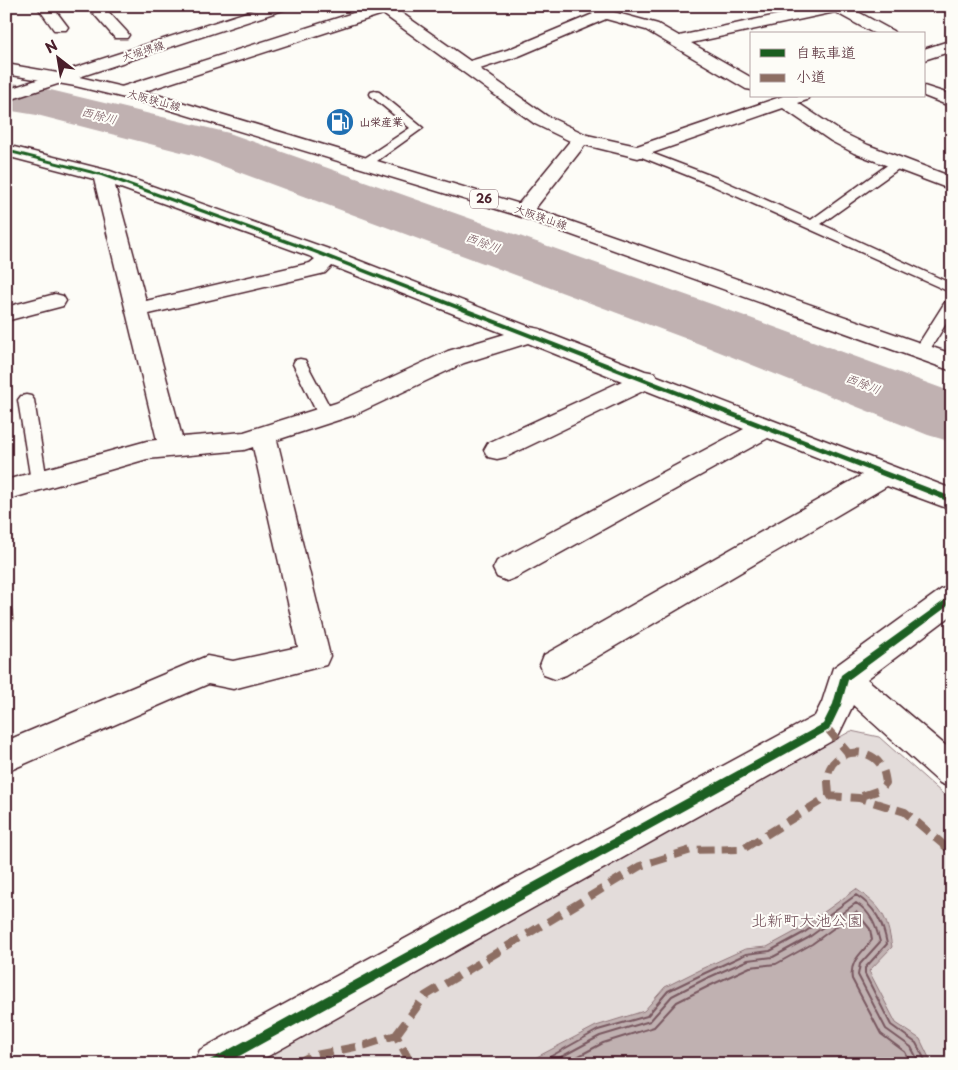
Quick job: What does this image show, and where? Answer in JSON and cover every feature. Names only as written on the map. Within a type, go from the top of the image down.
[{"type":"street","points":[[44,6],[60,28]]},
{"type":"street","points":[[94,6],[121,35]]},
{"type":"street","name":"大堀堺線","points":[[6,96],[281,6]]},
{"type":"street","points":[[590,6],[605,14],[652,27],[750,84]]},
{"type":"street","points":[[945,6],[952,9]]},
{"type":"street","points":[[124,92],[388,7],[541,120],[581,139],[638,152],[784,99],[837,137],[861,150],[952,184]]},
{"type":"street","points":[[679,41],[836,7],[883,32]]},
{"type":"street","points":[[468,67],[513,53],[605,14]]},
{"type":"street","points":[[926,54],[952,45]]},
{"type":"street","name":"大阪狭山線","points":[[6,69],[124,92],[229,120],[366,162],[523,211],[952,363]]},
{"type":"street","points":[[926,92],[939,95],[952,102]]},
{"type":"street","points":[[523,211],[581,139]]},
{"type":"street","points":[[6,150],[103,176],[330,257],[532,334],[952,500]]},
{"type":"street","points":[[103,176],[172,448]]},
{"type":"street","points":[[137,310],[317,268],[330,257]]},
{"type":"street","points":[[6,314],[55,301]]},
{"type":"street","points":[[6,490],[148,450],[244,441],[345,409],[456,357],[532,334]]},
{"type":"street","points":[[497,450],[648,380]]},
{"type":"street","points":[[507,569],[768,427]]},
{"type":"street","points":[[6,757],[207,670],[233,676],[315,656],[263,435]]},
{"type":"street","points":[[555,665],[886,474]]},
{"type":"street","points":[[214,1064],[826,727],[838,705],[844,678],[952,598]]},
{"type":"street","points":[[844,678],[952,772]]},
{"type":"lane","points":[[366,162],[417,128],[375,94]]},
{"type":"lane","points":[[638,152],[713,181],[952,289]]},
{"type":"lane","points":[[812,225],[897,164]]},
{"type":"lane","points":[[921,352],[952,302]]},
{"type":"lane","points":[[300,364],[326,415]]},
{"type":"lane","points":[[26,400],[39,481]]},
{"type":"green space","name":"北新町大池公園","points":[[851,731],[879,737],[952,802],[952,1064],[250,1064]]},
{"type":"water","points":[[856,889],[872,901],[882,913],[888,927],[892,947],[869,971],[896,1023],[920,1039],[932,1064],[531,1064],[535,1058],[596,1026],[644,1011],[665,987],[701,969],[745,949],[767,947],[802,928]]},
{"type":"waterway","name":"西除川","points":[[6,96],[38,101],[211,144],[709,325],[952,418]]},
{"type":"marked path","points":[[6,574],[11,624]]},
{"type":"marked path","points":[[826,727],[849,754]]},
{"type":"marked path","points":[[829,796],[828,778],[830,768],[845,754],[854,752],[863,753],[879,763],[884,772],[886,783],[880,790],[859,797]]},
{"type":"marked path","points":[[396,1035],[425,996],[640,866],[691,850],[743,849],[829,796],[859,798],[905,812],[952,852]]},
{"type":"marked path","points":[[295,1064],[310,1056],[366,1045],[396,1035],[411,1064]]},
{"type":"cycle path","points":[[6,150],[103,175],[316,252],[952,500]]},
{"type":"cycle path","points":[[214,1064],[826,727],[837,705],[844,678],[952,598]]},
{"type":"place","name":"山栄産業","points":[[340,122]]}]
